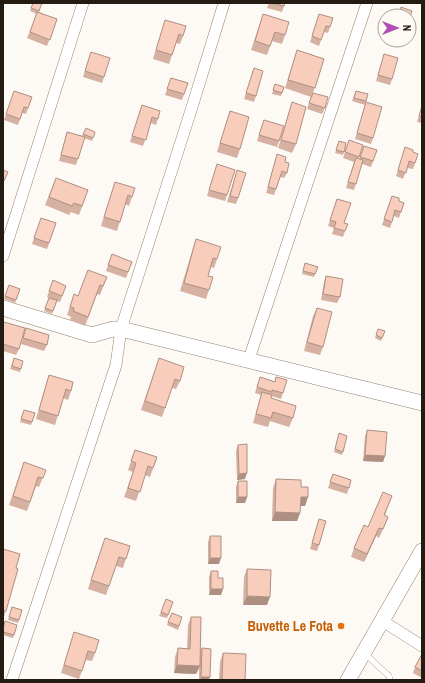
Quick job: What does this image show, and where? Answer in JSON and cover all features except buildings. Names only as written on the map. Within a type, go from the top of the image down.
[{"type":"street","points":[[3,256],[83,3]]},
{"type":"street","points":[[12,680],[116,365],[121,329],[224,3]]},
{"type":"street","points":[[249,360],[367,3]]},
{"type":"street","points":[[3,308],[92,335],[113,329],[121,329],[422,403]]},
{"type":"street","points":[[348,680],[422,550]]},
{"type":"street","points":[[381,620],[422,646]]},
{"type":"lane","points":[[364,652],[389,676],[390,680]]},
{"type":"place","name":"Buvette Le Fota","points":[[341,626]]}]
